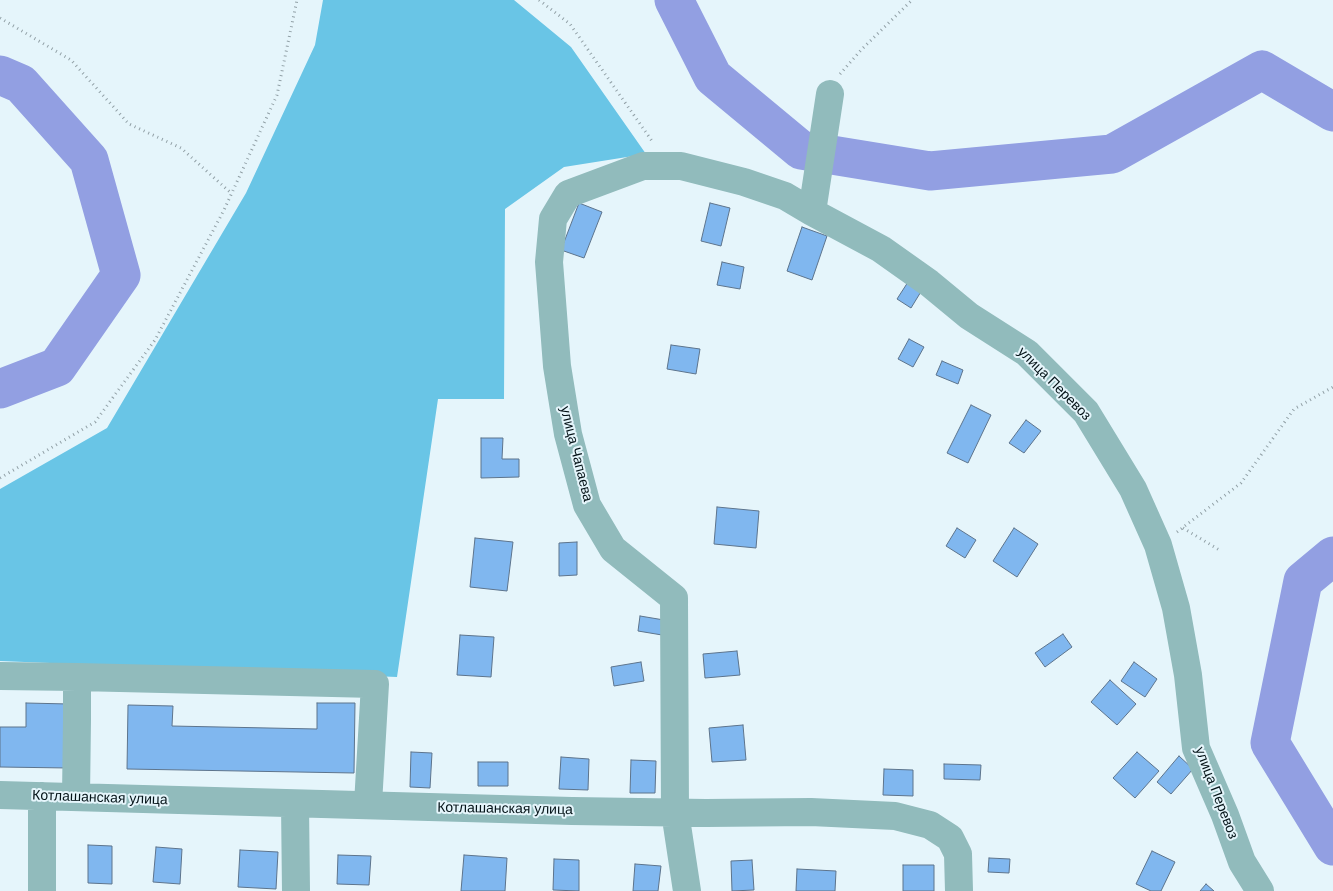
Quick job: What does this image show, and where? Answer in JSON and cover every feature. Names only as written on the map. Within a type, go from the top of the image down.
[{"type":"street","points":[[814,203],[830,94]]},
{"type":"street","name":"улица Перевоз","points":[[594,183],[643,166],[681,166],[814,203],[929,283],[969,316],[1027,353],[1086,412],[1133,489],[1158,545],[1176,608],[1188,675],[1196,748],[1225,815],[1242,862],[1260,891]]},
{"type":"street","name":"улица Чапаева","points":[[594,183],[568,194],[553,218],[549,262],[557,366],[568,434],[587,505],[613,549],[674,598],[675,812],[687,891]]},
{"type":"street","points":[[0,676],[375,684],[368,804]]},
{"type":"street","points":[[76,797],[77,677]]},
{"type":"street","name":"Котлашанская улица","points":[[0,795],[295,804],[368,804],[408,807],[706,813],[811,812],[895,816],[930,825],[950,838],[958,854],[959,891]]},
{"type":"street","points":[[42,796],[42,891]]},
{"type":"street","points":[[295,804],[296,891]]},
{"type":"path","points":[[0,478],[95,422],[155,340],[224,210],[277,95],[296,0]]},
{"type":"path","points":[[539,0],[570,24],[669,166]]},
{"type":"path","points":[[830,94],[841,71],[912,0]]},
{"type":"path","points":[[0,18],[71,60],[128,124],[181,148],[231,193]]},
{"type":"path","points":[[1158,545],[1241,483],[1294,409],[1333,387]]},
{"type":"path","points":[[1183,528],[1221,551]]},
{"type":"shaded area","points":[[323,0],[514,0],[571,47],[646,154],[564,167],[505,209],[504,399],[438,399],[397,677],[0,661],[0,489],[107,428],[246,193],[315,45]]},
{"type":"building","points":[[579,203],[602,212],[584,258],[561,250]]},
{"type":"building","points":[[710,203],[730,208],[721,246],[701,241]]},
{"type":"building","points":[[802,227],[827,236],[812,280],[787,271]]},
{"type":"building","points":[[722,262],[744,267],[740,289],[717,285]]},
{"type":"building","points":[[908,282],[922,290],[911,308],[897,299]]},
{"type":"building","points":[[909,339],[924,347],[913,367],[898,359]]},
{"type":"building","points":[[671,345],[700,349],[696,374],[667,369]]},
{"type":"building","points":[[942,361],[963,370],[958,384],[936,375]]},
{"type":"building","points":[[971,405],[991,415],[968,463],[947,453]]},
{"type":"building","points":[[1026,420],[1041,431],[1024,453],[1009,443]]},
{"type":"building","points":[[481,438],[503,438],[502,459],[519,459],[519,477],[481,478]]},
{"type":"building","points":[[717,507],[759,511],[756,548],[714,544]]},
{"type":"building","points":[[957,528],[976,540],[965,558],[946,546]]},
{"type":"building","points":[[1014,528],[1038,544],[1017,577],[993,561]]},
{"type":"building","points":[[475,538],[513,542],[507,591],[470,587]]},
{"type":"building","points":[[577,542],[577,575],[559,576],[559,543]]},
{"type":"building","points":[[640,616],[664,620],[662,635],[638,631]]},
{"type":"building","points":[[1063,634],[1072,647],[1045,667],[1035,653]]},
{"type":"building","points":[[460,635],[494,637],[491,677],[457,675]]},
{"type":"building","points":[[737,651],[740,675],[705,678],[703,654]]},
{"type":"building","points":[[641,662],[644,681],[614,686],[611,667]]},
{"type":"building","points":[[1134,662],[1157,679],[1145,697],[1121,681]]},
{"type":"building","points":[[1110,680],[1136,704],[1117,725],[1091,702]]},
{"type":"building","points":[[26,703],[69,704],[68,768],[0,767],[0,727],[26,727]]},
{"type":"building","points":[[317,703],[355,703],[354,773],[127,769],[128,705],[173,706],[172,726],[317,729]]},
{"type":"building","points":[[743,725],[746,760],[712,762],[709,728]]},
{"type":"building","points":[[411,752],[432,753],[430,788],[410,787]]},
{"type":"building","points":[[1137,752],[1159,771],[1135,798],[1113,778]]},
{"type":"building","points":[[1179,756],[1193,769],[1171,794],[1157,782]]},
{"type":"building","points":[[561,757],[589,759],[588,790],[559,789]]},
{"type":"building","points":[[631,760],[656,761],[655,793],[630,793]]},
{"type":"building","points":[[478,762],[508,762],[508,786],[478,786]]},
{"type":"building","points":[[944,764],[981,765],[980,780],[944,779]]},
{"type":"building","points":[[884,769],[913,770],[913,796],[883,795]]},
{"type":"building","points":[[88,845],[112,846],[112,884],[88,883]]},
{"type":"building","points":[[156,847],[182,849],[180,884],[153,882]]},
{"type":"building","points":[[240,850],[278,852],[276,889],[238,887]]},
{"type":"building","points":[[1152,851],[1175,862],[1161,891],[1151,891],[1136,884]]},
{"type":"building","points":[[338,855],[371,856],[369,885],[337,884]]},
{"type":"building","points":[[464,855],[507,858],[505,891],[461,891]]},
{"type":"building","points":[[989,858],[1010,859],[1009,873],[988,872]]},
{"type":"building","points":[[554,859],[579,860],[579,891],[553,890]]},
{"type":"building","points":[[752,860],[754,890],[732,891],[731,861]]},
{"type":"building","points":[[635,864],[661,866],[658,891],[633,891]]},
{"type":"building","points":[[903,865],[934,865],[934,891],[903,891]]},
{"type":"building","points":[[797,869],[836,871],[835,891],[796,891]]},
{"type":"building","points":[[1206,884],[1214,891],[1200,891]]},
{"type":"waterway","points":[[674,0],[713,77],[801,150],[930,171],[1112,154],[1262,70],[1333,112]]},
{"type":"waterway","points":[[0,75],[21,84],[89,160],[121,275],[57,367],[0,389]]},
{"type":"waterway","points":[[1333,556],[1303,581],[1270,743],[1333,846]]}]
